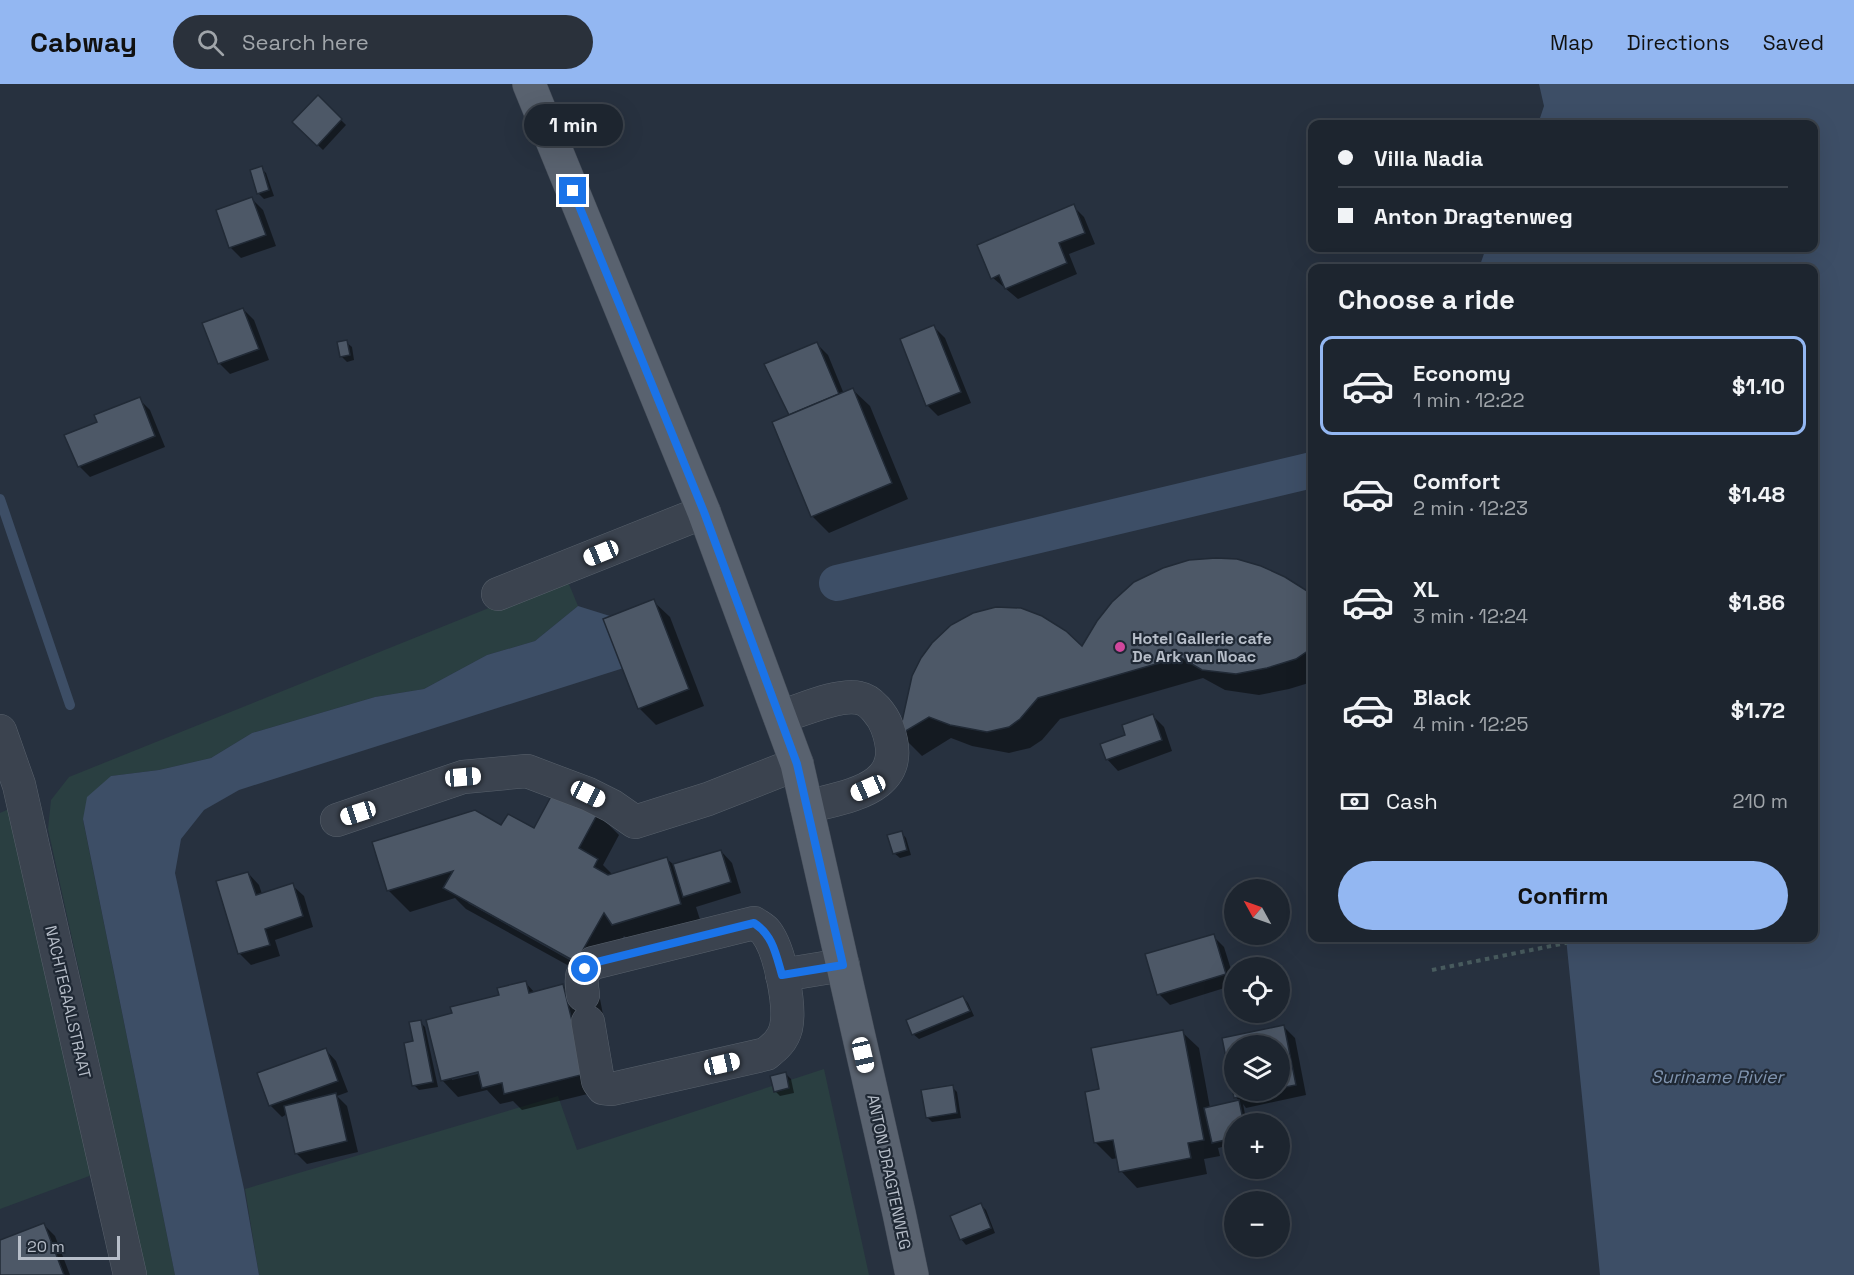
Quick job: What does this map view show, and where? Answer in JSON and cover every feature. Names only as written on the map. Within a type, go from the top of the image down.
[{"type":"main road","name":"ANTON DRAGTENWEG","points":[[529,84],[704,512],[797,764],[912,1275]]},
{"type":"street","points":[[498,594],[704,512]]},
{"type":"street","points":[[780,717],[844,698],[861,698],[873,706],[885,722],[892,741],[893,755],[890,768],[883,779],[853,794],[807,807]]},
{"type":"street","name":"NACHTEGAALSTRAAT","points":[[0,731],[19,785],[129,1275]]},
{"type":"street","points":[[336,820],[463,777],[527,771],[588,794],[612,806],[635,822],[708,799],[797,764]]},
{"type":"street","points":[[754,923],[764,929],[770,939],[782,975],[786,996],[786,1029],[779,1044],[766,1054],[612,1089],[603,1088],[598,1081],[581,978],[585,969],[593,963],[754,923]]},
{"type":"street","points":[[782,975],[843,965]]},
{"type":"path","points":[[1432,970],[1566,942]]},
{"type":"green space","points":[[566,577],[578,606],[535,641],[487,655],[424,689],[375,697],[252,733],[211,758],[159,770],[111,776],[83,820],[175,1275],[146,1275],[48,829],[51,800],[69,777]]},
{"type":"green space","points":[[9,809],[92,1175],[0,1209],[0,813]]},
{"type":"green space","points":[[824,1069],[869,1275],[259,1275],[245,1189],[558,1096],[577,1150]]},
{"type":"water","name":"Suriname Rivier","points":[[1539,84],[1854,84],[1854,1275],[1600,1275],[1566,942],[1818,942],[1818,264],[1480,264],[1485,252],[1818,252],[1818,120],[1539,120],[1544,106]]},
{"type":"water","points":[[578,606],[610,616],[630,666],[239,790],[204,810],[181,839],[175,873],[244,1189],[259,1275],[175,1275],[83,819],[87,797],[111,776],[159,770],[211,758],[252,733],[375,697],[424,689],[487,655],[535,641]]},
{"type":"building","points":[[318,95],[342,119],[317,146],[292,122]]},
{"type":"building","points":[[262,166],[269,190],[257,194],[250,170]]},
{"type":"building","points":[[252,197],[266,235],[229,248],[216,210]]},
{"type":"building","points":[[1074,204],[1085,233],[1059,243],[1067,263],[1005,289],[999,275],[991,279],[977,245]]},
{"type":"building","points":[[243,308],[259,349],[218,364],[202,323]]},
{"type":"building","points":[[934,325],[961,392],[926,406],[900,339]]},
{"type":"building","points":[[347,340],[350,355],[340,357],[337,342]]},
{"type":"building","points":[[817,342],[839,394],[789,415],[764,364]]},
{"type":"building","points":[[853,388],[892,483],[811,517],[772,422]]},
{"type":"building","points":[[140,397],[155,436],[78,467],[64,435],[97,422],[94,415]]},
{"type":"building","name":"Hotel Gallerie cafe De Ark van Noac","points":[[1237,559],[1261,566],[1308,591],[1308,651],[1296,659],[1236,674],[1202,670],[1180,657],[1038,698],[1020,719],[1009,727],[987,732],[950,725],[929,717],[899,735],[912,676],[932,643],[951,625],[973,613],[996,607],[1021,608],[1042,616],[1066,631],[1082,646],[1112,602],[1134,582],[1163,568],[1189,560]]},
{"type":"building","points":[[654,599],[689,689],[638,709],[603,619]]},
{"type":"building","points":[[1153,714],[1162,740],[1106,760],[1100,744],[1125,735],[1122,725]]},
{"type":"building","points":[[555,789],[598,813],[579,848],[598,859],[594,867],[608,875],[667,857],[681,904],[612,925],[604,913],[576,962],[443,888],[453,871],[387,891],[372,842],[475,810],[501,825],[508,814],[534,828]]},
{"type":"building","points":[[902,831],[907,850],[893,854],[887,835]]},
{"type":"building","points":[[721,850],[731,882],[683,897],[673,864]]},
{"type":"building","points":[[248,872],[256,895],[293,883],[303,916],[265,929],[270,945],[238,954],[216,881]]},
{"type":"building","points":[[1214,934],[1224,975],[1157,995],[1145,954]]},
{"type":"building","points":[[526,981],[529,993],[563,984],[585,1074],[504,1094],[502,1083],[482,1088],[478,1072],[441,1081],[426,1020],[452,1013],[450,1007],[499,995],[497,988]]},
{"type":"building","points":[[963,996],[970,1011],[912,1035],[906,1020]]},
{"type":"building","points":[[421,1020],[433,1082],[412,1086],[404,1043],[413,1041],[409,1022]]},
{"type":"building","points":[[1284,1025],[1286,1035],[1236,1035]]},
{"type":"building","points":[[1183,1030],[1204,1140],[1188,1143],[1191,1158],[1119,1172],[1113,1140],[1094,1143],[1085,1092],[1099,1089],[1091,1048]]},
{"type":"building","points":[[326,1048],[338,1081],[269,1106],[257,1073]]},
{"type":"building","points":[[1290,1055],[1296,1085],[1290,1086]]},
{"type":"building","points":[[786,1072],[789,1088],[774,1092],[770,1076]]},
{"type":"building","points":[[953,1085],[957,1113],[926,1118],[921,1090]]},
{"type":"building","points":[[336,1093],[347,1141],[295,1154],[284,1106]]},
{"type":"building","points":[[1239,1101],[1242,1113],[1224,1113],[1224,1140],[1212,1143],[1204,1108]]},
{"type":"building","points":[[981,1203],[991,1228],[960,1240],[950,1216]]},
{"type":"building","points":[[44,1223],[64,1275],[0,1275],[0,1240]]},
{"type":"waterway","points":[[837,583],[1308,471]]},
{"type":"waterway","points":[[0,499],[70,705]]},
{"type":"place","name":"Hotel Gallerie cafe De Ark van Noac","points":[[1120,647]]},
{"type":"route","points":[[573,191],[704,512],[797,764],[843,965],[782,975],[770,939],[764,929],[754,923],[593,963],[585,969]]}]
